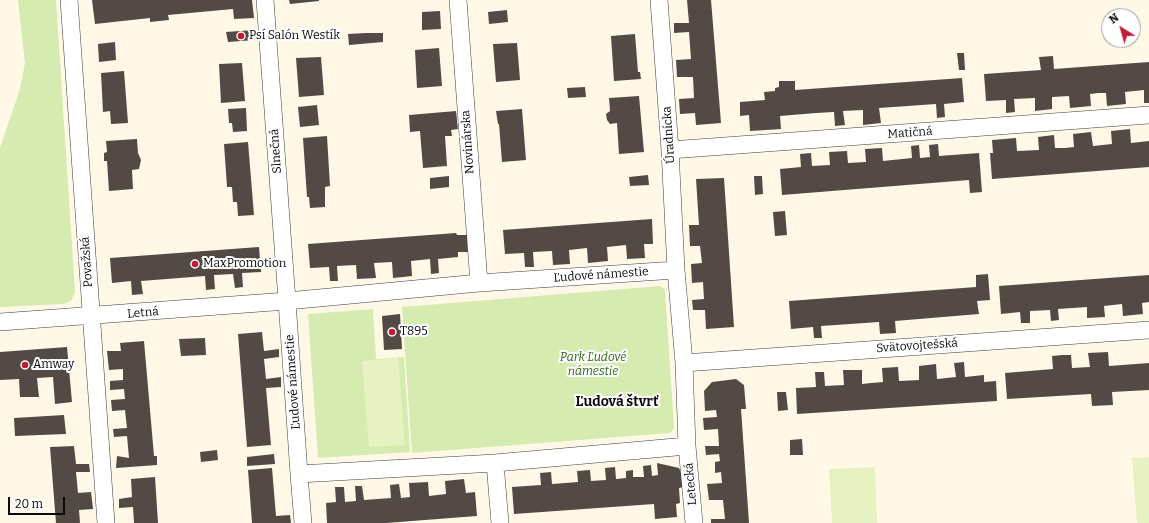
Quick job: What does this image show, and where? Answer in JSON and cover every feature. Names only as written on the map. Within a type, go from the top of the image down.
[{"type":"street","name":"Považská","points":[[69,0],[106,523]]},
{"type":"street","name":"Slnečná","points":[[265,0],[287,301]]},
{"type":"street","name":"Novinárska","points":[[458,0],[479,283]]},
{"type":"street","name":"Úradnícka","points":[[659,0],[670,150],[676,270]]},
{"type":"street","name":"Matičná","points":[[670,150],[1149,115]]},
{"type":"street","name":"Ľudové námestie","points":[[303,523],[287,301],[479,283],[676,270]]},
{"type":"street","points":[[299,474],[495,463],[687,446],[684,363],[676,270]]},
{"type":"street","name":"Letná","points":[[0,322],[91,317],[287,301]]},
{"type":"street","name":"Svätovojtešská","points":[[684,363],[1149,330]]},
{"type":"street","name":"Letecká","points":[[687,446],[694,523]]},
{"type":"street","points":[[495,463],[500,523]]},
{"type":"green space","points":[[18,0],[56,0],[75,292],[71,301],[64,304],[0,307],[0,148],[20,89],[25,63]]},
{"type":"green space","name":"Park Ľudové námestie","points":[[660,286],[665,290],[674,428],[670,433],[412,453],[402,307]]},
{"type":"green space","points":[[373,309],[376,359],[404,357],[410,452],[318,458],[308,314]]},
{"type":"green space","points":[[398,358],[405,445],[369,447],[362,361]]},
{"type":"green space","points":[[1149,457],[1149,523],[1137,523],[1132,458]]},
{"type":"green space","points":[[875,467],[877,523],[832,523],[829,469]]},
{"type":"building","points":[[92,0],[252,0],[254,18],[234,19],[233,9],[168,15],[169,20],[150,22],[150,18],[95,24]]},
{"type":"building","points":[[289,0],[319,0],[319,1],[290,4]]},
{"type":"building","points":[[687,0],[711,0],[721,123],[696,125],[695,113],[680,114],[679,99],[694,98],[693,77],[677,77],[676,60],[691,59],[689,32],[674,33],[674,23],[689,23]]},
{"type":"building","points":[[507,10],[508,22],[489,24],[488,12]]},
{"type":"building","points":[[440,11],[441,29],[422,30],[422,12]]},
{"type":"building","name":"Psí Salón Westík","points":[[254,30],[255,40],[228,42],[226,32]]},
{"type":"building","points":[[383,33],[383,42],[349,45],[348,34]]},
{"type":"building","points":[[635,34],[638,72],[640,72],[641,79],[614,81],[611,36]]},
{"type":"building","points":[[115,42],[116,60],[99,62],[98,44]]},
{"type":"building","points":[[517,43],[520,80],[496,82],[493,44]]},
{"type":"building","points":[[439,48],[442,86],[417,88],[415,50]]},
{"type":"building","points":[[957,53],[964,53],[965,70],[959,70]]},
{"type":"building","points":[[1053,56],[1054,69],[1149,62],[1149,103],[1144,103],[1144,90],[1125,92],[1126,104],[1107,106],[1106,93],[1090,94],[1091,106],[1070,108],[1069,96],[1052,97],[1052,109],[1035,111],[1035,98],[1014,99],[1015,112],[1006,113],[1006,100],[986,101],[984,74],[1041,70],[1039,57]]},
{"type":"building","points":[[321,57],[324,95],[299,97],[296,58]]},
{"type":"building","points":[[242,63],[245,101],[221,103],[219,64]]},
{"type":"building","points":[[124,71],[128,123],[111,124],[110,111],[103,112],[101,73]]},
{"type":"building","points":[[962,78],[964,102],[944,104],[945,117],[937,118],[936,104],[879,108],[881,123],[863,125],[863,110],[843,111],[845,125],[835,126],[834,112],[816,113],[780,116],[781,129],[750,131],[749,115],[740,116],[740,102],[765,100],[764,92],[775,91],[775,88],[779,87],[779,81],[795,81],[795,90]]},
{"type":"building","points":[[585,87],[586,97],[568,98],[567,88]]},
{"type":"building","points":[[639,96],[644,152],[619,154],[617,123],[610,124],[607,120],[606,114],[610,111],[609,98]]},
{"type":"building","points":[[317,105],[319,125],[300,127],[298,107]]},
{"type":"building","points":[[246,108],[247,131],[233,132],[232,123],[229,123],[228,109]]},
{"type":"building","points":[[522,109],[526,160],[502,162],[499,124],[496,111]]},
{"type":"building","points":[[456,111],[458,129],[451,130],[452,136],[445,136],[447,166],[423,168],[420,131],[410,132],[409,115]]},
{"type":"building","points":[[1130,129],[1131,143],[1149,141],[1149,167],[992,179],[990,153],[993,153],[992,140],[1016,138],[1017,151],[1039,150],[1038,137],[1054,135],[1055,148],[1065,148],[1074,147],[1073,134],[1091,132],[1093,146],[1112,144],[1111,131]]},
{"type":"building","points":[[327,136],[330,186],[325,187],[325,207],[310,208],[309,197],[307,197],[303,138]]},
{"type":"building","points":[[137,139],[138,153],[141,160],[139,169],[132,170],[133,189],[109,191],[107,161],[104,161],[104,153],[107,152],[106,141]]},
{"type":"building","points":[[248,142],[254,215],[238,216],[237,202],[233,202],[232,187],[227,187],[224,144]]},
{"type":"building","points":[[938,144],[939,156],[979,153],[982,192],[970,193],[969,180],[782,195],[780,169],[801,167],[800,154],[811,153],[812,166],[830,165],[829,152],[847,151],[848,163],[866,162],[865,149],[882,148],[883,161],[912,158],[911,146],[919,145],[920,158],[930,157],[929,145]]},
{"type":"building","points":[[648,175],[649,185],[630,186],[629,177]]},
{"type":"building","points":[[449,176],[449,187],[430,189],[430,178]]},
{"type":"building","points":[[754,176],[762,176],[763,194],[755,195]]},
{"type":"building","points":[[724,178],[734,327],[706,329],[705,310],[693,310],[692,300],[704,299],[703,282],[692,283],[691,264],[702,263],[700,246],[690,246],[689,225],[699,225],[696,179]]},
{"type":"building","points":[[785,211],[787,235],[775,236],[773,212]]},
{"type":"building","points":[[652,219],[653,244],[644,244],[645,258],[627,259],[626,245],[607,247],[608,261],[588,263],[587,248],[569,250],[570,264],[553,265],[552,251],[533,252],[534,267],[525,267],[524,253],[505,254],[503,230]]},
{"type":"building","points":[[456,233],[457,235],[467,235],[468,252],[458,252],[458,257],[438,259],[439,273],[431,274],[430,259],[411,261],[412,276],[393,278],[392,262],[374,263],[376,278],[357,279],[356,265],[337,266],[338,281],[330,281],[329,267],[310,268],[308,244]]},
{"type":"building","points":[[259,247],[261,272],[242,273],[243,287],[235,288],[233,274],[214,275],[215,289],[206,290],[205,276],[141,281],[143,294],[132,295],[131,281],[112,283],[110,258]]},
{"type":"building","points":[[988,274],[990,300],[977,301],[979,314],[895,321],[896,333],[880,334],[879,322],[821,326],[822,338],[814,338],[813,327],[791,329],[789,301],[976,287],[976,275]]},
{"type":"building","points":[[1149,275],[1149,302],[1142,303],[1143,314],[1123,316],[1122,304],[1104,306],[1105,317],[1087,318],[1087,307],[1058,309],[1059,320],[1051,321],[1050,310],[1030,311],[1030,323],[1021,323],[1020,312],[1001,314],[999,286]]},
{"type":"building","name":"T895","points":[[400,314],[402,349],[384,350],[382,316]]},
{"type":"building","points":[[262,332],[264,351],[279,349],[279,357],[264,359],[266,379],[281,377],[281,387],[266,388],[271,445],[247,447],[238,334]]},
{"type":"building","points":[[205,338],[206,355],[181,356],[179,339]]},
{"type":"building","points":[[144,341],[154,456],[157,456],[157,465],[116,468],[117,456],[129,458],[127,436],[114,437],[113,429],[127,428],[125,410],[112,411],[111,400],[125,399],[124,389],[110,390],[110,381],[123,380],[123,369],[109,370],[107,351],[121,351],[120,343]]},
{"type":"building","points":[[67,347],[72,402],[55,404],[53,377],[37,378],[39,397],[20,397],[19,379],[0,380],[0,352]]},
{"type":"building","points":[[1108,352],[1109,366],[1149,363],[1149,390],[1112,392],[1113,405],[1092,406],[1091,394],[1007,399],[1005,373],[1053,369],[1052,356],[1062,355],[1071,355],[1072,368],[1090,367],[1088,353]]},
{"type":"building","points":[[964,362],[965,377],[984,375],[984,382],[996,381],[997,401],[797,414],[796,388],[816,387],[815,372],[824,372],[825,386],[844,385],[843,370],[862,370],[862,384],[883,382],[882,368],[898,367],[899,381],[919,380],[919,366],[936,364],[937,379],[956,377],[954,363]]},
{"type":"building","points":[[736,379],[744,385],[746,409],[741,409],[749,523],[711,523],[711,519],[725,519],[723,500],[709,500],[707,484],[722,483],[721,472],[715,473],[715,462],[720,461],[719,454],[706,455],[705,446],[719,446],[718,429],[704,430],[703,418],[717,417],[716,410],[705,411],[704,391],[712,382]]},
{"type":"building","points":[[777,392],[786,392],[788,410],[778,411]]},
{"type":"building","points":[[64,415],[66,434],[15,436],[14,418]]},
{"type":"building","points":[[802,439],[803,455],[790,455],[790,440]]},
{"type":"building","points":[[74,446],[76,464],[89,464],[90,472],[76,472],[78,493],[91,492],[93,509],[79,510],[80,523],[56,523],[50,447]]},
{"type":"building","points":[[217,450],[218,460],[201,462],[200,452]]},
{"type":"building","points":[[274,454],[275,464],[247,466],[247,457]]},
{"type":"building","points":[[657,463],[679,468],[682,474],[683,487],[679,488],[680,503],[676,504],[677,517],[655,519],[654,504],[514,514],[512,487],[541,485],[540,473],[551,472],[552,484],[578,482],[577,471],[590,470],[591,481],[606,480],[605,468],[615,467],[616,479],[626,478],[626,471],[633,470],[633,477],[644,477],[643,466],[651,465],[652,476],[658,475]]},
{"type":"building","points":[[272,468],[276,516],[290,515],[291,523],[252,523],[248,470]]},
{"type":"building","points":[[155,477],[158,523],[134,523],[133,507],[119,508],[119,499],[132,497],[131,479]]},
{"type":"building","points":[[464,479],[466,493],[475,492],[477,516],[386,523],[327,523],[326,503],[336,502],[335,487],[344,487],[345,502],[356,501],[355,486],[362,486],[364,500],[391,498],[390,485],[399,484],[401,498],[410,497],[409,483],[428,482],[429,496],[446,494],[445,481]]},
{"type":"place","name":"Psí Salón Westík","points":[[241,36]]},
{"type":"place","name":"MaxPromotion","points":[[195,264]]},
{"type":"place","name":"T895","points":[[392,332]]},
{"type":"place","name":"Amway","points":[[25,365]]},
{"type":"district","name":"Ľudová štvrť","points":[[617,402]]}]
